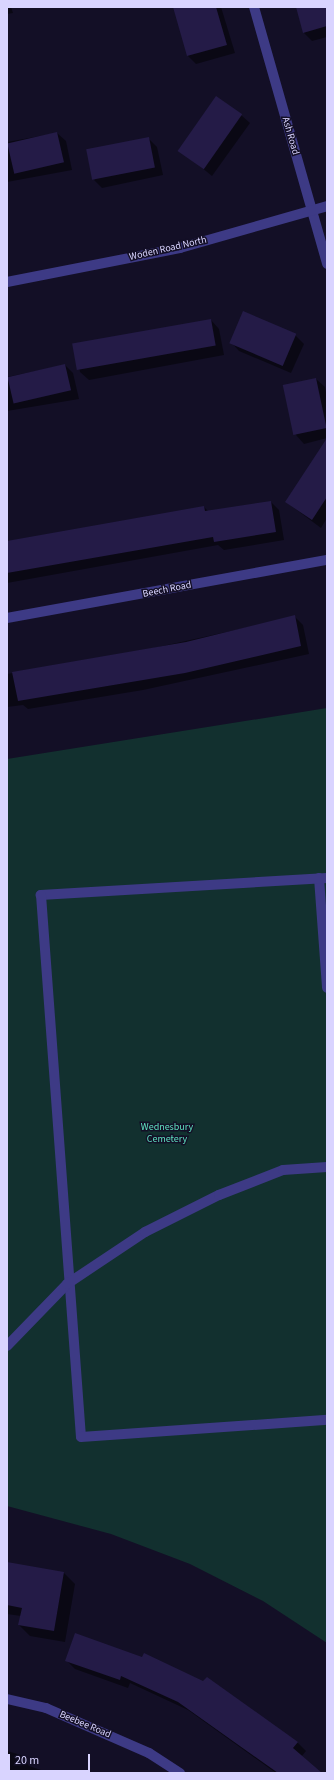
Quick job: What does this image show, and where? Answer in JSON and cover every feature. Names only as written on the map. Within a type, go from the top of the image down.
[{"type":"street","name":"Ash Road","points":[[254,7],[327,264]]},
{"type":"street","name":"Woden Road North","points":[[7,282],[180,248],[327,206]]},
{"type":"street","name":"Beech Road","points":[[7,618],[327,560]]},
{"type":"street","points":[[327,988],[323,878],[41,895],[81,1437],[327,1420]]},
{"type":"street","points":[[7,1346],[70,1282],[145,1232],[219,1195],[283,1170],[327,1167]]},
{"type":"street","name":"Beebee Road","points":[[7,1699],[46,1708],[149,1753],[180,1773]]},
{"type":"green space","name":"Wednesbury Cemetery","points":[[327,708],[327,1643],[263,1601],[190,1564],[111,1534],[7,1506],[7,759]]},
{"type":"building","points":[[173,7],[216,7],[227,45],[187,56]]},
{"type":"building","points":[[296,7],[327,7],[327,26],[303,33]]},
{"type":"building","points":[[216,96],[242,114],[204,169],[178,151]]},
{"type":"building","points":[[57,132],[64,162],[14,174],[7,143]]},
{"type":"building","points":[[149,137],[155,167],[92,180],[86,149]]},
{"type":"building","points":[[243,311],[296,334],[283,366],[229,343]]},
{"type":"building","points":[[211,319],[216,346],[77,370],[72,343]]},
{"type":"building","points":[[65,364],[71,390],[14,404],[8,377]]},
{"type":"building","points":[[316,378],[327,428],[293,435],[283,385]]},
{"type":"building","points":[[327,438],[327,497],[312,520],[285,502]]},
{"type":"building","points":[[271,501],[276,532],[214,542],[213,537],[7,573],[7,541],[204,506],[205,511]]},
{"type":"building","points":[[295,615],[301,646],[185,673],[18,701],[12,672],[186,642]]},
{"type":"building","points":[[7,1562],[64,1572],[54,1631],[18,1625],[22,1608],[7,1605]]},
{"type":"building","points":[[75,1633],[142,1657],[144,1653],[203,1681],[207,1677],[298,1742],[293,1748],[322,1773],[278,1773],[178,1702],[121,1676],[120,1680],[65,1661]]}]
